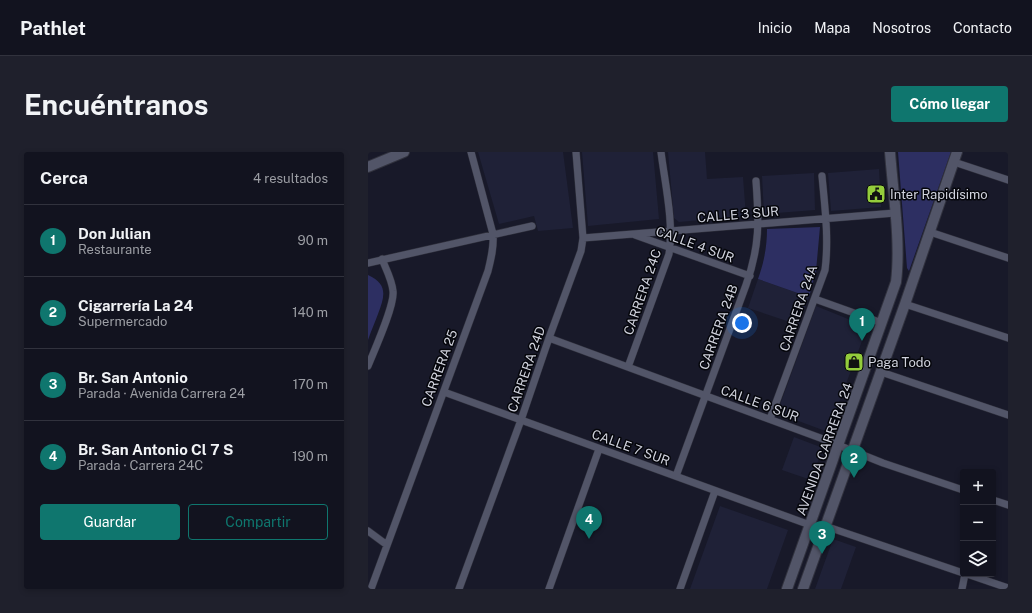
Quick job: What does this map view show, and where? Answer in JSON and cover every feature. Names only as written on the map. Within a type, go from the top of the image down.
[{"type":"main road","points":[[368,167],[404,152]]},
{"type":"main road","name":"AVENIDA CARRERA 24","points":[[787,589],[894,290],[897,276],[897,248],[890,152]]},
{"type":"main road","name":"AVENIDA CARRERA 24","points":[[803,589],[956,157]]},
{"type":"street","name":"CARRERA 25","points":[[371,589],[488,271],[493,246],[493,234],[471,152]]},
{"type":"street","name":"CARRERA 24D","points":[[459,589],[581,251],[583,238],[576,152]]},
{"type":"street","name":"CARRERA 24C","points":[[628,367],[670,247],[670,231],[661,152]]},
{"type":"street","points":[[956,157],[1008,180]]},
{"type":"street","name":"CARRERA 24A","points":[[770,419],[816,299],[825,270],[827,252],[822,176]]},
{"type":"street","name":"CARRERA 24B","points":[[676,476],[750,276],[758,242],[759,224],[756,182]]},
{"type":"street","name":"CALLE 3 SUR","points":[[583,238],[895,213]]},
{"type":"street","points":[[368,263],[532,226]]},
{"type":"street","points":[[930,232],[1008,258]]},
{"type":"street","name":"CALLE 4 SUR","points":[[633,234],[750,276]]},
{"type":"street","points":[[368,366],[390,308],[394,292],[382,259]]},
{"type":"street","points":[[816,299],[882,323]]},
{"type":"street","points":[[905,304],[1008,338]]},
{"type":"street","name":"CALLE 6 SUR","points":[[549,338],[706,395],[883,463],[960,489]]},
{"type":"street","points":[[881,372],[1008,415]]},
{"type":"street","name":"CALLE 7 SUR","points":[[444,392],[810,526]]},
{"type":"street","points":[[549,589],[599,449]]},
{"type":"street","points":[[680,589],[715,491]]},
{"type":"street","points":[[996,501],[1008,505]]},
{"type":"street","points":[[825,526],[960,572]]},
{"type":"street","points":[[368,531],[387,545]]},
{"type":"street","points":[[962,589],[964,577]]},
{"type":"street","points":[[974,577],[1008,588]]},
{"type":"shaded area","points":[[478,152],[563,152],[573,228],[538,231],[534,216],[499,224]]},
{"type":"shaded area","points":[[582,152],[653,152],[659,219],[588,226]]},
{"type":"shaded area","points":[[668,152],[705,152],[707,179],[743,177],[746,216],[679,222],[674,218]]},
{"type":"shaded area","points":[[898,152],[951,152],[909,271],[907,268]]},
{"type":"shaded area","points":[[879,169],[881,207],[831,211],[828,173]]},
{"type":"shaded area","points":[[814,173],[815,210],[764,214],[762,176]]},
{"type":"shaded area","points":[[820,227],[816,271],[809,297],[758,279],[765,254],[767,229]]},
{"type":"shaded area","points":[[368,275],[379,282],[382,287],[383,296],[368,340]]},
{"type":"shaded area","points":[[758,279],[809,297],[799,325],[748,308]]},
{"type":"shaded area","points":[[816,306],[858,323],[865,333],[828,432],[777,413]]},
{"type":"shaded area","points":[[794,437],[823,448],[811,480],[782,470]]},
{"type":"shaded area","points":[[720,506],[788,530],[767,589],[690,589]]},
{"type":"shaded area","points":[[833,539],[856,547],[841,589],[815,589]]},
{"type":"place","name":"Inter Rapidísimo","points":[[876,194]]},
{"type":"place","name":"Don Julian","points":[[862,341]]},
{"type":"place","name":"Paga Todo","points":[[854,362]]},
{"type":"place","name":"Cigarrería La 24","points":[[854,478]]},
{"type":"place","name":"Br. San Antonio Cl 7 S","points":[[589,539]]},
{"type":"place","name":"Br. San Antonio","points":[[822,554]]}]
